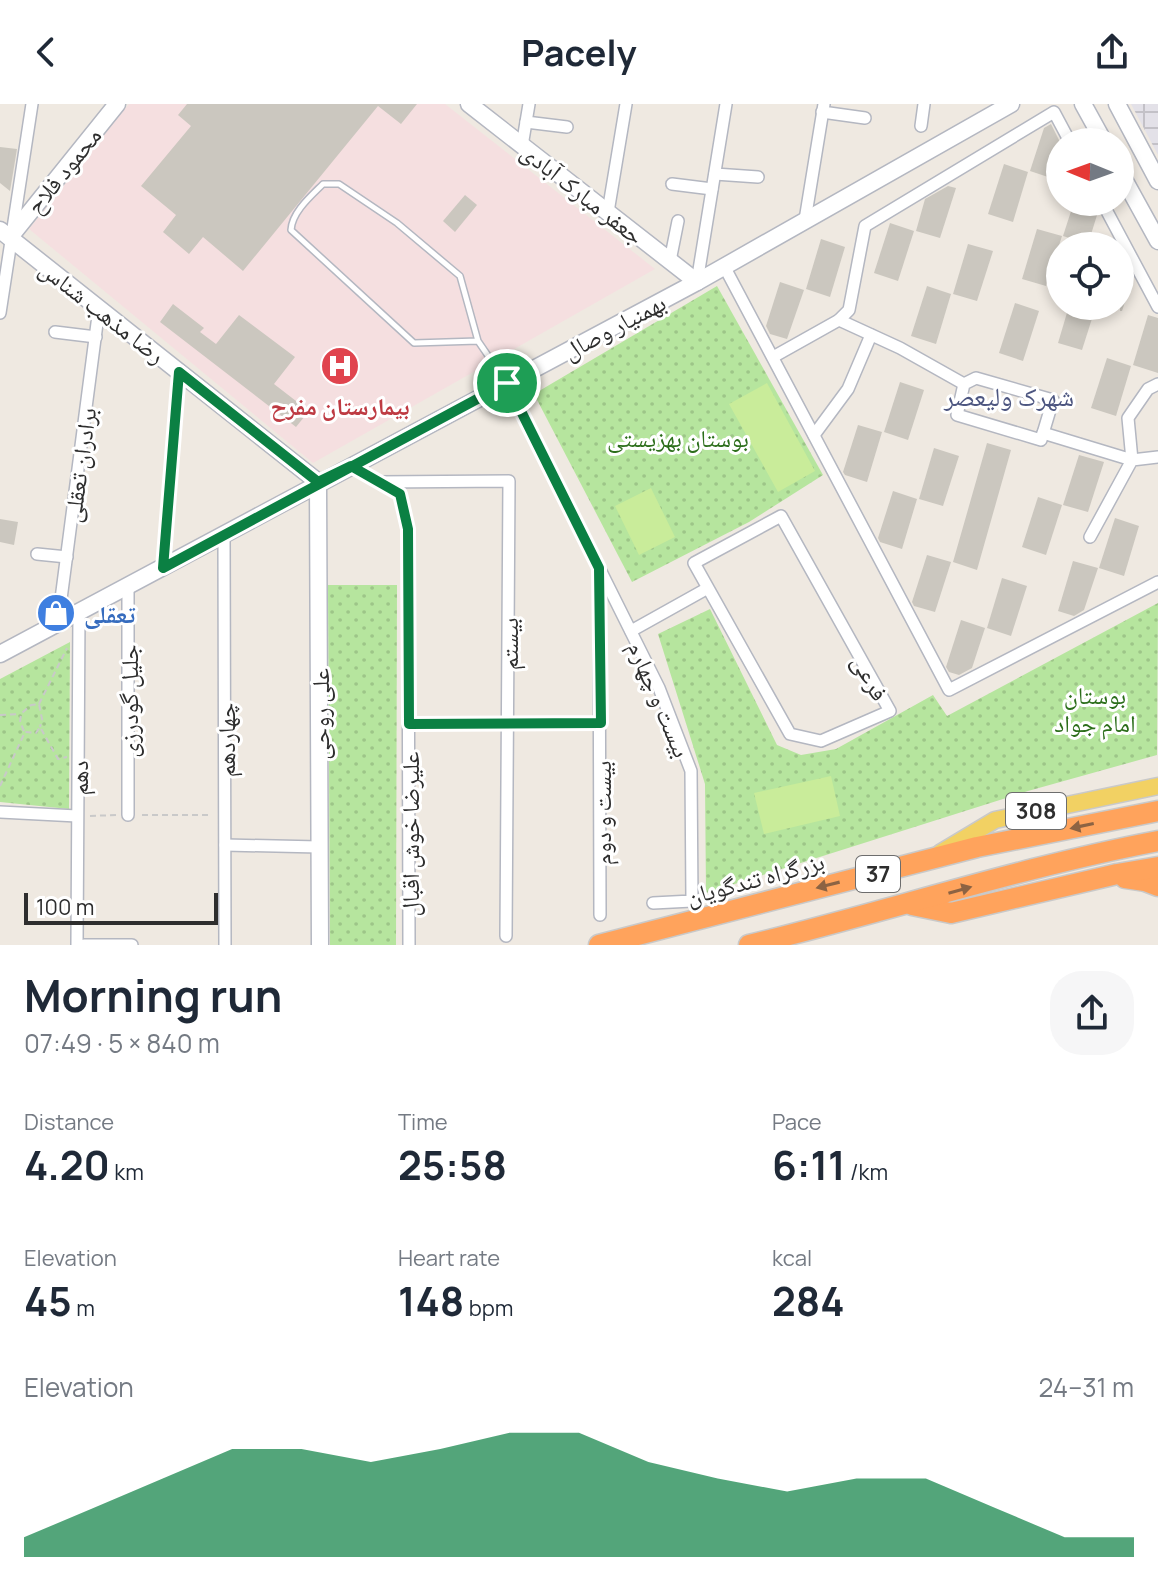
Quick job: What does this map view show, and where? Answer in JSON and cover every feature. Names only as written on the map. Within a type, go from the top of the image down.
[{"type":"highway","name":"بزرگراه تندگویان","points":[[599,945],[977,847],[1158,811]]},
{"type":"highway","name":"37","points":[[749,945],[1052,864],[1158,841]]},
{"type":"highway","points":[[907,905],[951,913],[1158,867]]},
{"type":"highway","points":[[1077,883],[1127,878],[1158,886]]},
{"type":"main road","points":[[1132,791],[1158,775]]},
{"type":"main road","name":"308","points":[[924,863],[995,820],[1158,786]]},
{"type":"street","points":[[0,313],[5,233],[32,104]]},
{"type":"street","name":"محمود فلاح","points":[[5,233],[117,104]]},
{"type":"street","name":"جعفر مبارک آبادی","points":[[469,104],[697,282]]},
{"type":"street","points":[[522,146],[529,104]]},
{"type":"street","points":[[608,212],[626,104]]},
{"type":"street","points":[[697,282],[726,104]]},
{"type":"street","points":[[921,126],[924,104]]},
{"type":"street","name":"بهمنیار وصال","points":[[0,654],[697,282],[1011,104]]},
{"type":"street","points":[[1083,104],[1096,128]]},
{"type":"street","points":[[1117,104],[1158,181]]},
{"type":"street","points":[[805,220],[823,108],[865,118]]},
{"type":"street","points":[[773,357],[839,320],[849,310],[865,226],[1054,112],[1063,128]]},
{"type":"street","points":[[526,122],[567,127]]},
{"type":"street","points":[[715,174],[758,177]]},
{"type":"street","points":[[672,184],[712,189]]},
{"type":"street","points":[[1134,197],[1158,241]]},
{"type":"street","points":[[1109,216],[1158,307]]},
{"type":"street","points":[[670,261],[678,221]]},
{"type":"street","name":"رضا مذهب شناس","points":[[5,233],[318,482]]},
{"type":"street","points":[[724,266],[949,690],[1158,582]]},
{"type":"street","name":"برادران تعقلی","points":[[58,622],[99,308]]},
{"type":"street","points":[[839,320],[964,384]]},
{"type":"street","points":[[55,332],[96,337]]},
{"type":"street","points":[[814,435],[848,389],[871,335]]},
{"type":"street","points":[[163,568],[179,372]]},
{"type":"street","points":[[976,378],[1053,400],[1041,440],[957,415],[964,384],[976,378]]},
{"type":"street","name":"بیست و چهارم","points":[[507,383],[659,688],[691,771],[692,901],[653,903]]},
{"type":"street","points":[[1090,537],[1132,460],[1128,418],[1148,389],[1158,384]]},
{"type":"street","points":[[1043,433],[1132,460],[1158,457]]},
{"type":"street","name":"علیرضا خوش اقبال","points":[[351,466],[400,494],[408,529],[409,945]]},
{"type":"street","name":"بیستم","points":[[380,482],[509,481],[506,936]]},
{"type":"street","name":"علی روحی","points":[[318,482],[320,945]]},
{"type":"street","name":"فرعی","points":[[781,516],[890,711],[821,741],[790,734],[708,588],[694,563],[781,516]]},
{"type":"street","name":"چهاردهم","points":[[224,536],[225,945]]},
{"type":"street","points":[[37,554],[67,557]]},
{"type":"street","name":"بیست و دوم","points":[[599,568],[600,915]]},
{"type":"street","name":"جلیل گودرزی","points":[[128,586],[128,815]]},
{"type":"street","points":[[631,631],[708,588]]},
{"type":"street","name":"دهم","points":[[77,945],[79,612]]},
{"type":"street","points":[[409,724],[601,723]]},
{"type":"street","points":[[0,812],[77,816]]},
{"type":"street","points":[[225,845],[319,847]]},
{"type":"street","points":[[84,945],[132,945]]},
{"type":"lane","points":[[478,341],[414,343],[291,230],[291,223],[303,205],[323,184],[339,184],[397,223],[460,276],[478,341],[507,383]]},
{"type":"path","points":[[25,732],[36,733],[40,727],[39,704],[70,642]]},
{"type":"path","points":[[0,715],[21,714],[31,705],[39,704]]},
{"type":"path","points":[[21,714],[20,722],[25,732]]},
{"type":"path","points":[[40,727],[58,759],[69,756]]},
{"type":"path","points":[[0,786],[25,732]]},
{"type":"path","points":[[77,816],[225,815]]},
{"type":"shaded area","name":"بیمارستان مفرح","points":[[129,104],[445,104],[655,269],[313,463],[29,229]]},
{"type":"shaded area","points":[[1131,104],[1158,104],[1158,155]]},
{"type":"green space","name":"بوستان بهزیستی","points":[[717,286],[823,475],[749,522],[632,582],[534,394]]},
{"type":"green space","points":[[767,383],[815,471],[778,492],[729,404]]},
{"type":"green space","points":[[651,488],[675,537],[639,555],[615,506]]},
{"type":"green space","points":[[328,585],[397,585],[396,945],[330,945]]},
{"type":"green space","name":"بوستان امام جواد","points":[[1158,603],[1157,755],[1028,791],[706,893],[705,784],[658,634],[710,609],[777,745],[801,755],[836,749],[933,695],[947,716]]},
{"type":"green space","points":[[70,642],[69,809],[0,802],[0,679]]},
{"type":"green space","points":[[831,776],[840,816],[764,834],[754,793]]},
{"type":"building","points":[[187,104],[417,104],[401,124],[378,106],[243,271],[203,237],[189,254],[163,232],[176,215],[141,186],[191,126],[178,115]]},
{"type":"building","points":[[1051,124],[1053,128],[1046,128],[1046,176],[1030,171],[1044,128]]},
{"type":"building","points":[[0,147],[17,149],[10,191],[0,183]]},
{"type":"building","points":[[1004,164],[1028,172],[1013,222],[988,214]]},
{"type":"building","points":[[948,186],[956,188],[940,238],[916,231],[925,199]]},
{"type":"building","points":[[465,195],[477,205],[455,232],[443,221]]},
{"type":"building","points":[[1069,216],[1097,216],[1092,232],[1064,232]]},
{"type":"building","points":[[890,223],[914,231],[898,281],[874,273]]},
{"type":"building","points":[[1037,229],[1048,232],[1046,286],[1022,279]]},
{"type":"building","points":[[821,239],[845,247],[830,297],[806,289]]},
{"type":"building","points":[[968,244],[993,251],[977,301],[953,294]]},
{"type":"building","points":[[780,282],[804,290],[787,339],[770,334],[766,326]]},
{"type":"building","points":[[927,286],[951,294],[936,344],[911,336]]},
{"type":"building","points":[[1015,303],[1039,311],[1023,361],[999,353]]},
{"type":"building","points":[[173,304],[204,328],[200,332],[216,344],[239,315],[295,357],[274,384],[309,411],[296,427],[160,322]]},
{"type":"building","points":[[1148,315],[1158,318],[1158,373],[1133,365]]},
{"type":"building","points":[[1065,320],[1092,320],[1082,350],[1058,343]]},
{"type":"building","points":[[1107,358],[1131,366],[1116,416],[1091,408]]},
{"type":"building","points":[[900,382],[924,390],[908,440],[884,432]]},
{"type":"building","points":[[858,425],[882,432],[867,482],[843,472]]},
{"type":"building","points":[[987,443],[1011,450],[977,570],[953,562]]},
{"type":"building","points":[[934,448],[959,456],[943,506],[919,499]]},
{"type":"building","points":[[1079,455],[1104,462],[1088,512],[1063,505]]},
{"type":"building","points":[[893,491],[917,499],[902,549],[880,542],[878,538]]},
{"type":"building","points":[[1038,497],[1062,505],[1046,555],[1022,547]]},
{"type":"building","points":[[1115,518],[1139,526],[1124,576],[1099,568]]},
{"type":"building","points":[[0,519],[18,522],[14,545],[0,542]]},
{"type":"building","points":[[927,555],[951,562],[935,612],[914,606],[912,602]]},
{"type":"building","points":[[1073,561],[1098,568],[1084,610],[1074,616],[1058,611]]},
{"type":"building","points":[[1002,578],[1027,586],[1011,636],[987,628]]},
{"type":"building","points":[[961,620],[985,628],[972,668],[959,675],[949,672],[946,667]]},
{"type":"place","name":"بیمارستان مفرح","points":[[340,366]]},
{"type":"place","name":"تعقلی","points":[[56,613]]},
{"type":"district","name":"شهرک ولیعصر","points":[[1009,396]]},
{"type":"route","points":[[507,383],[318,482],[163,568],[179,372],[318,482],[351,466],[400,494],[408,529],[409,724],[601,723],[599,568],[507,383]]}]
